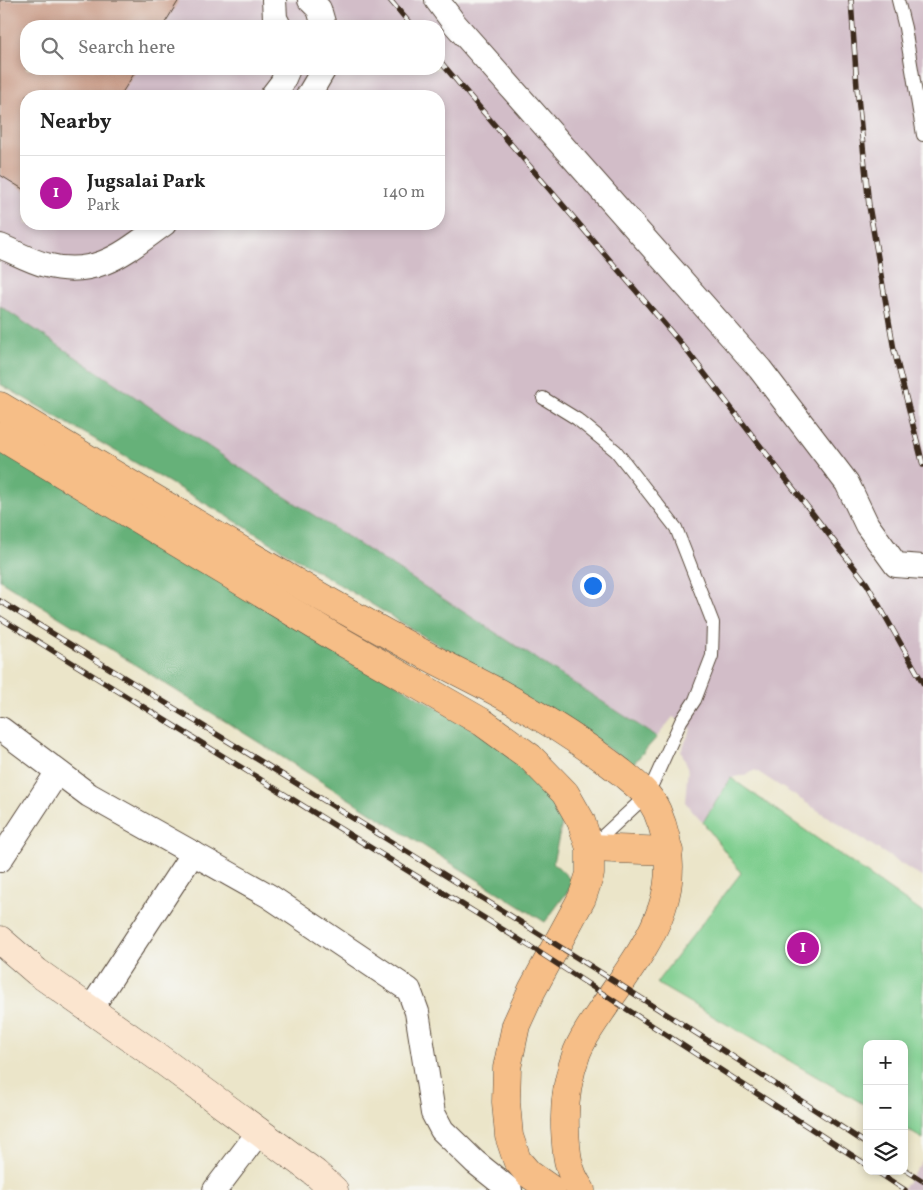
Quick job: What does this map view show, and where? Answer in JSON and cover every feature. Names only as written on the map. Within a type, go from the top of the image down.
[{"type":"main road","points":[[0,406],[293,581],[502,695],[604,759],[648,794],[658,812],[669,851],[670,878],[664,906],[632,966],[586,1033],[577,1051],[568,1081],[564,1122],[565,1187],[529,1174],[517,1160],[508,1128],[506,1102],[507,1068],[516,1025],[532,990],[582,898],[590,874],[590,848],[582,821],[565,793],[530,757],[482,722],[326,632],[0,436]]},
{"type":"main road","points":[[590,848],[669,851]]},
{"type":"street","points":[[274,0],[276,20]]},
{"type":"street","points":[[310,0],[318,9],[322,20]]},
{"type":"street","points":[[437,0],[460,30],[760,369],[847,483],[867,525],[896,565],[923,567]]},
{"type":"street","points":[[277,90],[285,75]]},
{"type":"street","points":[[312,90],[320,75]]},
{"type":"street","points":[[0,246],[45,265],[67,269],[90,267],[114,259],[155,230]]},
{"type":"street","points":[[1,729],[89,796],[269,896],[410,990],[417,1012],[433,1113],[442,1130],[475,1162],[510,1190]]},
{"type":"street","points":[[0,860],[57,773]]},
{"type":"street","points":[[90,1010],[193,853]]},
{"type":"street","points":[[0,940],[37,972],[315,1173],[334,1190]]},
{"type":"street","points":[[215,1190],[259,1132]]},
{"type":"lane","points":[[898,0],[905,28],[923,135]]},
{"type":"lane","points":[[543,398],[577,419],[616,451],[676,528],[713,623],[712,656],[695,700],[681,721],[648,794],[590,848]]},
{"type":"shaded area","points":[[0,0],[923,0],[923,878],[755,770],[748,774],[731,778],[703,822],[685,802],[688,767],[681,751],[691,729],[681,721],[673,717],[657,737],[236,465],[0,306]]},
{"type":"shaded area","points":[[923,1160],[923,1190],[902,1190]]},
{"type":"green space","points":[[0,306],[236,465],[657,737],[633,764],[232,519],[0,384]]},
{"type":"green space","points":[[0,448],[496,743],[567,802],[553,862],[574,883],[545,922],[0,580]]},
{"type":"green space","points":[[731,778],[923,913],[923,1139],[908,1130],[908,1040],[863,1040],[863,1104],[656,983],[741,873],[703,822]]},
{"type":"building","points":[[0,0],[179,0],[167,20],[20,20],[20,75],[133,75],[124,90],[20,90],[20,187],[0,175]]},
{"type":"railway","points":[[390,0],[407,20]]},
{"type":"railway","points":[[851,0],[857,87],[869,206],[894,350],[923,465]]},
{"type":"railway","points":[[445,67],[684,347],[867,584],[923,683]]},
{"type":"railway","points":[[0,601],[544,937],[863,1141]]},
{"type":"railway","points":[[0,618],[531,947],[863,1162]]},
{"type":"railway","points":[[908,1172],[923,1181]]},
{"type":"railway","points":[[882,1175],[905,1190]]},
{"type":"place","name":"Jugsalai Park","points":[[803,948]]}]
